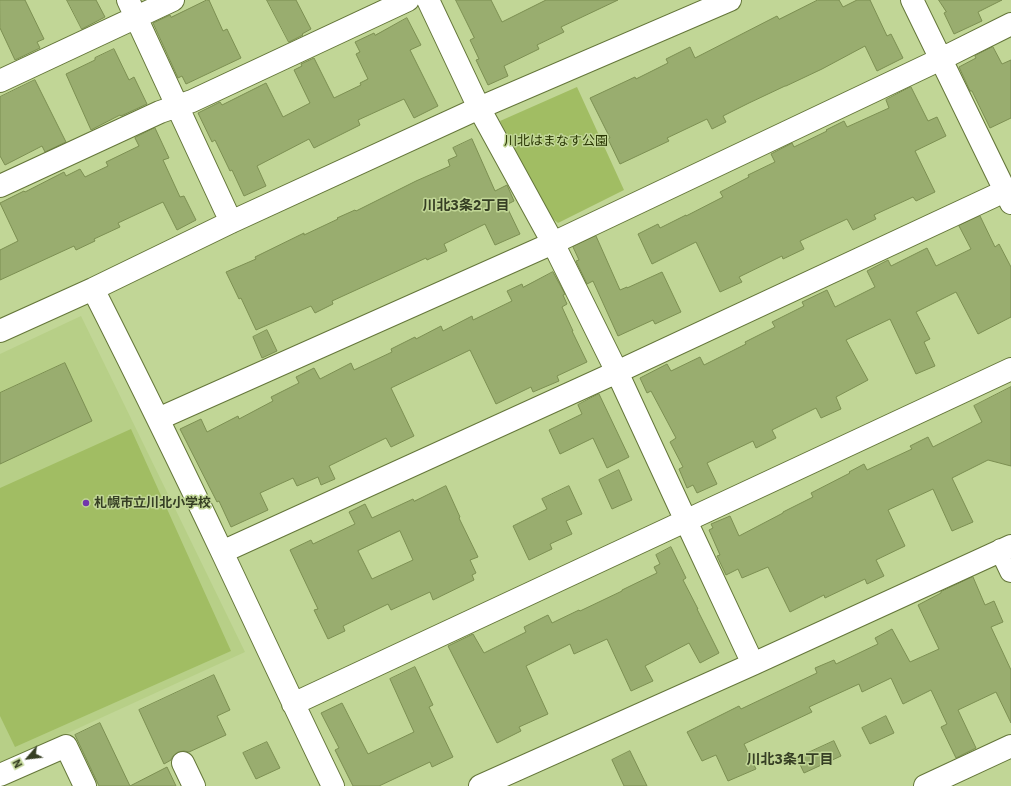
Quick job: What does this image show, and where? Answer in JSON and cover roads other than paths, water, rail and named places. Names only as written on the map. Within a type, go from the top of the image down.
[{"type":"street","points":[[0,81],[132,9],[173,0]]},
{"type":"street","points":[[0,186],[160,112],[192,102],[408,0]]},
{"type":"street","points":[[428,0],[479,108],[553,243],[617,372],[753,664]]},
{"type":"street","points":[[0,331],[94,289],[231,222],[479,108],[730,0]]},
{"type":"street","points":[[222,552],[617,372],[1008,197],[912,0]]},
{"type":"street","points":[[132,9],[231,222]]},
{"type":"street","points":[[158,419],[553,243],[941,59],[1011,24]]},
{"type":"street","points":[[94,289],[222,552],[333,786]]},
{"type":"street","points":[[293,704],[1011,369]]},
{"type":"street","points":[[480,786],[753,664],[1006,548],[1011,571]]},
{"type":"street","points":[[0,776],[66,746],[85,786]]},
{"type":"street","points":[[925,786],[1011,746]]},
{"type":"street","points":[[183,763],[194,786]]},
{"type":"place","name":"札幌市立川北小学校","points":[[86,503]]},
{"type":"district","name":"川北3条2丁目","points":[[466,206]]},
{"type":"district","name":"川北3条1丁目","points":[[790,760]]},
{"type":"park label","name":"川北はまなす公園","points":[[556,141]]}]
